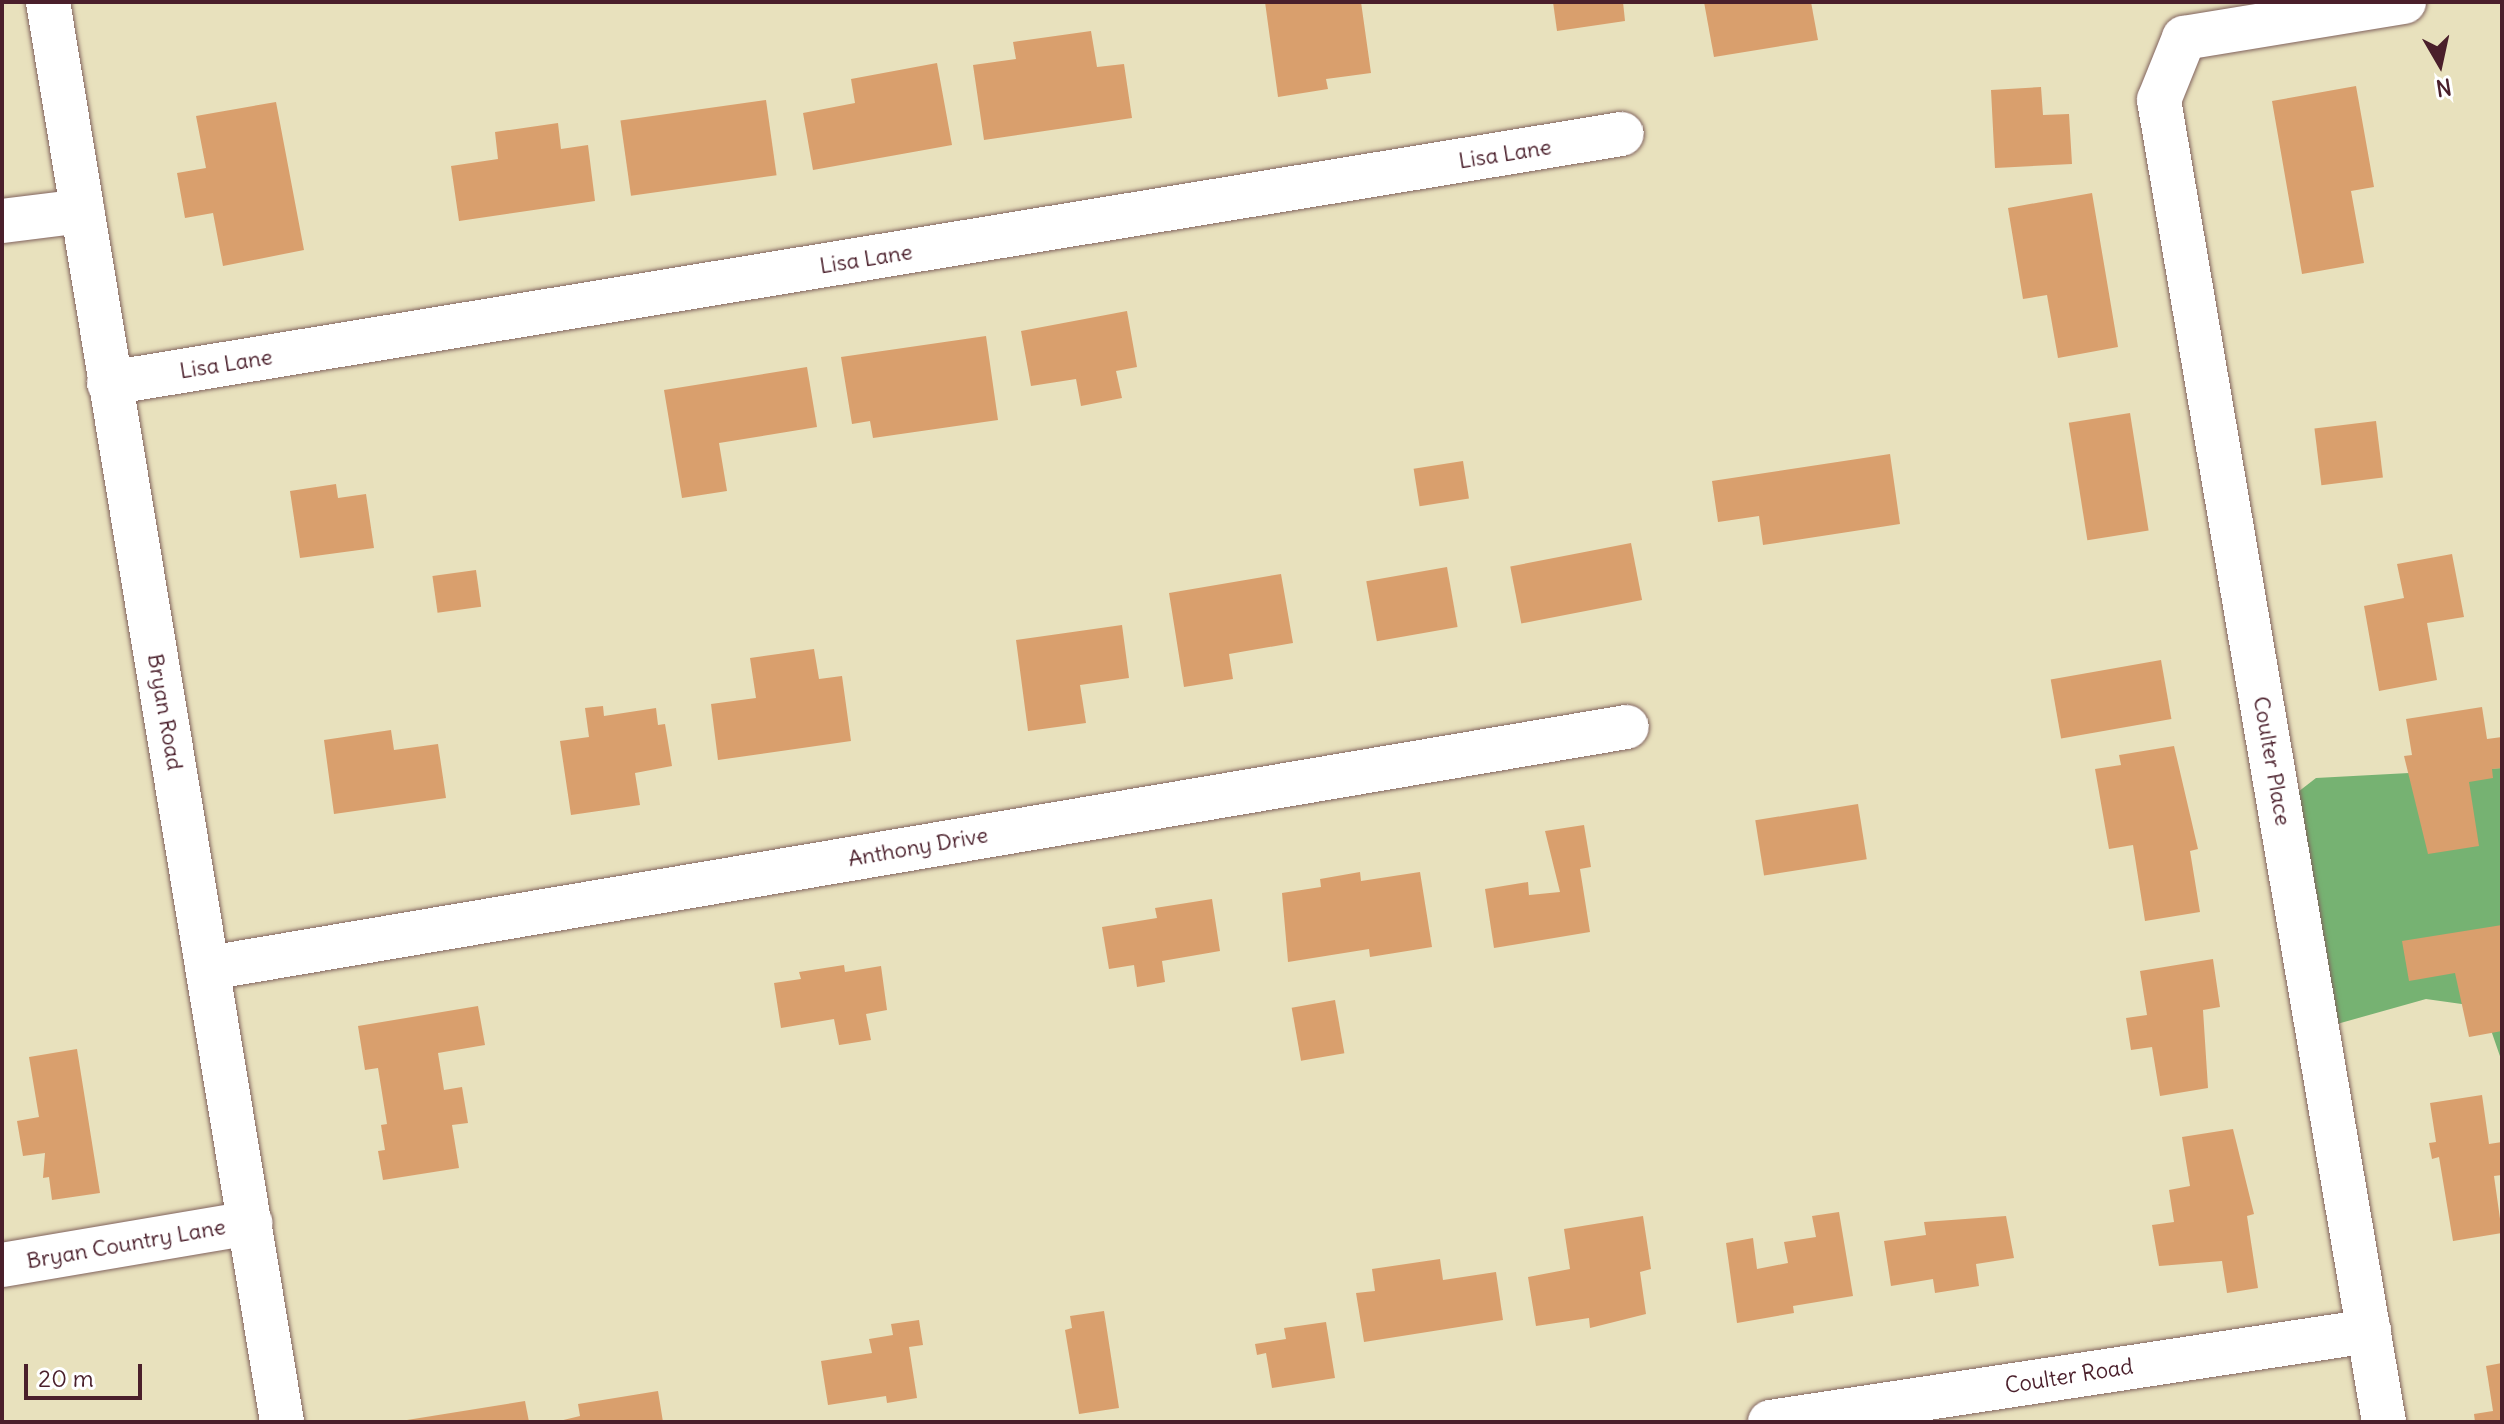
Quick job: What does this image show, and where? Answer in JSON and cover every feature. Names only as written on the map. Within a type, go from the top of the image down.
[{"type":"street","name":"Bryan Road","points":[[48,2],[282,1422]]},
{"type":"street","name":"Coulter Place","points":[[2384,1422],[2159,100],[2184,38],[2404,2]]},
{"type":"street","name":"Lisa Lane","points":[[109,383],[1622,134]]},
{"type":"street","points":[[2,221],[82,211]]},
{"type":"street","name":"Anthony Drive","points":[[209,968],[1627,727]]},
{"type":"street","name":"Bryan Country Lane","points":[[2,1265],[250,1223]]},
{"type":"street","name":"Coulter Road","points":[[1770,1422],[2369,1331]]},
{"type":"green space","points":[[2502,768],[2502,1062],[2483,1007],[2426,999],[2337,1024],[2298,792],[2316,778]]},
{"type":"building","points":[[1265,2],[1361,2],[1371,73],[1326,79],[1328,89],[1278,97]]},
{"type":"building","points":[[1553,2],[1623,2],[1625,21],[1557,31]]},
{"type":"building","points":[[1704,2],[1811,2],[1818,40],[1714,57]]},
{"type":"building","points":[[1091,31],[1097,67],[1124,64],[1132,118],[984,140],[973,65],[1016,59],[1013,42]]},
{"type":"building","points":[[937,63],[952,145],[813,170],[803,113],[855,103],[851,79]]},
{"type":"building","points":[[2356,86],[2374,187],[2351,191],[2364,263],[2302,274],[2272,101]]},
{"type":"building","points":[[2041,87],[2043,115],[2069,114],[2072,164],[1995,168],[1991,90]]},
{"type":"building","points":[[766,100],[777,175],[631,196],[620,120]]},
{"type":"building","points":[[276,102],[304,250],[223,266],[213,213],[185,218],[177,173],[206,168],[196,116]]},
{"type":"building","points":[[558,123],[561,149],[588,145],[595,201],[459,221],[451,166],[498,159],[495,132]]},
{"type":"building","points":[[2092,193],[2118,347],[2058,358],[2047,295],[2023,299],[2008,208]]},
{"type":"building","points":[[1127,311],[1137,367],[1116,371],[1122,398],[1081,406],[1076,379],[1031,386],[1021,331]]},
{"type":"building","points":[[986,336],[998,420],[873,438],[870,421],[852,424],[841,357]]},
{"type":"building","points":[[807,367],[817,427],[719,443],[727,491],[682,498],[664,390]]},
{"type":"building","points":[[2130,413],[2149,531],[2087,540],[2069,423]]},
{"type":"building","points":[[2376,421],[2383,478],[2321,485],[2314,429]]},
{"type":"building","points":[[1890,454],[1900,524],[1763,545],[1759,516],[1718,522],[1712,481]]},
{"type":"building","points":[[1463,461],[1469,499],[1420,506],[1414,469]]},
{"type":"building","points":[[336,484],[338,498],[366,494],[374,548],[300,558],[290,491]]},
{"type":"building","points":[[1631,543],[1642,600],[1521,623],[1510,566]]},
{"type":"building","points":[[2452,554],[2464,617],[2427,623],[2437,680],[2379,691],[2364,606],[2404,598],[2397,564]]},
{"type":"building","points":[[1447,567],[1458,627],[1377,641],[1366,581]]},
{"type":"building","points":[[476,570],[481,607],[438,613],[432,576]]},
{"type":"building","points":[[1281,574],[1293,643],[1229,654],[1233,679],[1184,687],[1169,593]]},
{"type":"building","points":[[1122,625],[1129,678],[1080,685],[1086,723],[1028,731],[1016,640]]},
{"type":"building","points":[[814,649],[819,679],[842,676],[851,741],[718,760],[711,704],[756,698],[750,658]]},
{"type":"building","points":[[2161,660],[2171,719],[2061,739],[2051,679]]},
{"type":"building","points":[[603,706],[604,716],[656,708],[658,725],[665,724],[672,766],[635,773],[640,805],[571,815],[560,741],[589,737],[585,708]]},
{"type":"building","points":[[2482,707],[2487,739],[2502,737],[2502,768],[2492,769],[2493,778],[2469,782],[2479,846],[2428,854],[2404,756],[2412,755],[2406,719]]},
{"type":"building","points":[[391,730],[394,750],[438,744],[446,798],[334,814],[324,740]]},
{"type":"building","points":[[2174,746],[2198,849],[2190,851],[2200,912],[2145,921],[2133,845],[2109,849],[2095,769],[2121,765],[2119,755]]},
{"type":"building","points":[[1858,804],[1867,859],[1764,876],[1755,820]]},
{"type":"building","points":[[1584,825],[1591,867],[1580,869],[1590,932],[1494,948],[1485,889],[1528,882],[1529,895],[1560,892],[1545,831]]},
{"type":"building","points":[[1360,872],[1361,881],[1420,872],[1432,947],[1370,957],[1369,949],[1288,962],[1282,893],[1321,887],[1320,879]]},
{"type":"building","points":[[1212,899],[1220,951],[1162,961],[1165,982],[1137,987],[1134,965],[1109,969],[1102,927],[1157,918],[1155,908]]},
{"type":"building","points":[[2502,925],[2502,1031],[2469,1037],[2455,973],[2409,981],[2402,941]]},
{"type":"building","points":[[2213,959],[2220,1007],[2203,1010],[2208,1088],[2160,1096],[2152,1047],[2131,1050],[2126,1018],[2147,1015],[2140,971]]},
{"type":"building","points":[[844,965],[845,972],[881,966],[887,1010],[866,1014],[871,1040],[839,1045],[834,1019],[781,1028],[774,983],[801,979],[799,972]]},
{"type":"building","points":[[1335,1000],[1344,1053],[1301,1061],[1292,1008]]},
{"type":"building","points":[[478,1006],[485,1045],[438,1053],[444,1090],[462,1087],[468,1123],[452,1125],[459,1168],[383,1180],[378,1151],[385,1150],[381,1125],[387,1124],[378,1068],[365,1070],[358,1026]]},
{"type":"building","points":[[77,1049],[100,1193],[52,1200],[49,1177],[43,1178],[45,1153],[23,1156],[17,1121],[39,1117],[29,1057]]},
{"type":"building","points":[[2482,1095],[2489,1144],[2502,1142],[2502,1175],[2494,1176],[2502,1233],[2453,1241],[2439,1157],[2432,1159],[2429,1143],[2436,1142],[2430,1103]]},
{"type":"building","points":[[2233,1129],[2254,1214],[2247,1216],[2258,1288],[2227,1293],[2222,1261],[2159,1266],[2152,1225],[2174,1222],[2169,1190],[2190,1186],[2182,1137]]},
{"type":"building","points":[[1839,1212],[1853,1296],[1793,1306],[1794,1313],[1737,1323],[1726,1243],[1753,1238],[1757,1269],[1788,1263],[1784,1242],[1816,1237],[1812,1216]]},
{"type":"building","points":[[1643,1216],[1651,1269],[1640,1272],[1646,1314],[1590,1328],[1589,1318],[1536,1326],[1528,1277],[1570,1269],[1564,1229]]},
{"type":"building","points":[[2006,1216],[2014,1258],[1976,1264],[1979,1286],[1935,1293],[1933,1279],[1891,1286],[1884,1241],[1926,1235],[1924,1222]]},
{"type":"building","points":[[1440,1259],[1443,1280],[1496,1272],[1503,1320],[1364,1342],[1356,1293],[1375,1291],[1372,1269]]},
{"type":"building","points":[[1104,1311],[1119,1408],[1079,1414],[1065,1330],[1072,1328],[1070,1316]]},
{"type":"building","points":[[919,1320],[923,1345],[909,1347],[917,1398],[887,1403],[886,1396],[828,1405],[821,1361],[872,1353],[869,1339],[893,1335],[891,1324]]},
{"type":"building","points":[[1326,1322],[1335,1378],[1272,1388],[1266,1353],[1257,1355],[1255,1344],[1286,1339],[1284,1328]]},
{"type":"building","points":[[2502,1363],[2502,1422],[2475,1422],[2474,1414],[2493,1411],[2486,1366]]},
{"type":"building","points":[[658,1391],[663,1422],[555,1422],[580,1416],[578,1404]]},
{"type":"building","points":[[525,1401],[529,1422],[407,1420]]}]
